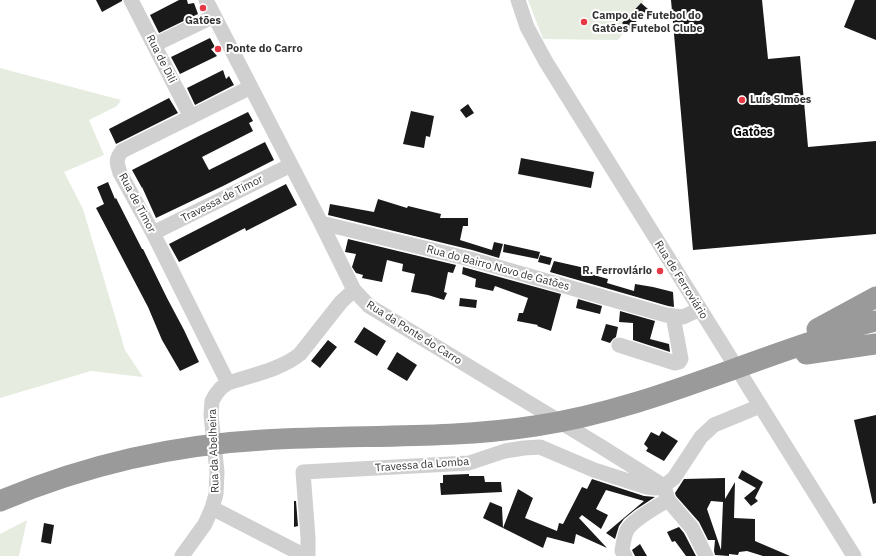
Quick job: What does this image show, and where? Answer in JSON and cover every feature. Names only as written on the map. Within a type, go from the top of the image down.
[{"type":"highway","points":[[769,356],[876,297]]},
{"type":"highway","points":[[0,501],[67,475],[98,466],[153,453],[192,447],[265,440],[466,434],[535,426],[567,420],[629,405],[679,389],[769,356],[876,321]]},
{"type":"highway","points":[[769,356],[796,355],[876,344]]},
{"type":"street","name":"Rua de Dili","points":[[131,0],[191,117]]},
{"type":"street","name":"Rua da Ponte do Carro","points":[[206,0],[322,223],[354,290],[368,306],[664,486]]},
{"type":"street","name":"Rua de Ferroviário","points":[[518,0],[527,27],[546,62],[854,556]]},
{"type":"street","points":[[154,45],[214,16]]},
{"type":"street","name":"Rua de Timor","points":[[228,383],[154,234],[116,163],[118,156],[122,151],[251,87]]},
{"type":"street","name":"Travessa de Timor","points":[[154,234],[291,165]]},
{"type":"street","name":"Rua do Bairro Novo de Gatões","points":[[322,223],[470,259],[666,315],[683,317],[700,309]]},
{"type":"street","name":"Rua da Abelheira","points":[[182,556],[205,524],[216,494],[217,472],[211,415],[212,401],[216,394],[228,383],[284,364],[300,354],[341,302],[354,290]]},
{"type":"street","points":[[619,345],[675,363],[679,362],[681,359],[673,316]]},
{"type":"street","points":[[706,556],[692,528],[668,500],[664,486],[674,478],[702,437],[714,425],[760,406]]},
{"type":"street","name":"Travessa da Lomba","points":[[306,556],[308,537],[303,472],[469,463],[505,451],[540,447],[594,470],[647,487],[656,488],[664,486]]},
{"type":"street","points":[[624,554],[624,540],[627,530],[651,510],[668,500]]},
{"type":"street","points":[[212,508],[306,556]]},
{"type":"shaded area","name":"Campo de Futebol do Gatões Futebol Clube","points":[[528,0],[643,0],[643,6],[618,40],[543,39]]},
{"type":"shaded area","points":[[0,68],[121,100],[117,106],[89,120],[104,155],[64,172],[83,209],[125,350],[143,377],[91,371],[0,398]]},
{"type":"shaded area","points":[[27,520],[19,556],[0,556],[0,534]]},
{"type":"building","points":[[96,0],[122,0],[122,1],[102,12]]},
{"type":"building","points":[[179,0],[187,0],[188,4],[194,3],[198,14],[159,33],[150,15]]},
{"type":"building","name":"Luís Simões","points":[[671,0],[762,0],[768,59],[800,56],[808,147],[876,141],[876,234],[693,250]]},
{"type":"building","points":[[855,0],[876,0],[876,40],[844,27]]},
{"type":"building","points":[[641,3],[648,9],[629,29],[622,23]]},
{"type":"building","points":[[210,38],[215,47],[211,49],[217,56],[180,74],[171,57]]},
{"type":"building","points":[[223,70],[226,79],[229,76],[234,85],[195,105],[187,88]]},
{"type":"building","points":[[169,98],[178,113],[116,144],[109,129]]},
{"type":"building","points":[[468,104],[474,113],[466,118],[460,110]]},
{"type":"building","points":[[411,111],[434,116],[430,137],[426,136],[424,148],[403,144]]},
{"type":"building","points":[[248,112],[253,121],[249,123],[253,131],[202,157],[209,170],[265,142],[274,160],[156,218],[142,187],[132,170]]},
{"type":"building","points":[[521,158],[594,172],[591,188],[518,174]]},
{"type":"building","points":[[108,182],[115,199],[116,198],[143,249],[199,362],[180,371],[162,340],[148,307],[96,208],[104,204],[97,187]]},
{"type":"building","points":[[286,184],[297,205],[246,231],[245,228],[179,262],[169,244]]},
{"type":"building","points":[[378,199],[407,208],[408,206],[441,214],[440,218],[468,218],[468,226],[463,226],[460,240],[492,250],[494,242],[503,244],[499,258],[328,215],[330,204],[374,212]]},
{"type":"building","points":[[348,239],[456,265],[453,273],[448,272],[444,292],[447,293],[444,300],[411,292],[415,274],[402,271],[403,264],[387,260],[382,282],[362,278],[363,275],[356,273],[352,267],[356,254],[345,252]]},
{"type":"building","points":[[504,244],[540,252],[538,259],[503,252]]},
{"type":"building","points":[[540,255],[552,258],[550,265],[538,262]]},
{"type":"building","points":[[554,261],[585,268],[583,272],[608,279],[607,283],[634,291],[635,284],[673,292],[674,307],[550,272]]},
{"type":"building","points":[[463,267],[561,294],[551,331],[537,326],[538,325],[517,321],[519,313],[523,313],[528,298],[495,286],[493,291],[475,287],[476,279],[462,274]]},
{"type":"building","points":[[460,298],[477,300],[476,308],[459,306]]},
{"type":"building","points":[[578,299],[602,306],[600,314],[576,308]]},
{"type":"building","points":[[620,311],[655,321],[650,339],[669,344],[670,352],[633,340],[633,323],[619,322]]},
{"type":"building","points":[[606,324],[618,327],[616,337],[610,343],[601,340]]},
{"type":"building","points":[[364,327],[386,341],[377,356],[354,342]]},
{"type":"building","points":[[328,340],[337,347],[320,368],[311,361]]},
{"type":"building","points":[[397,352],[417,365],[407,381],[387,369]]},
{"type":"building","points":[[876,415],[876,503],[873,504],[854,420]]},
{"type":"building","points":[[662,431],[678,441],[664,461],[646,451],[648,448],[644,444],[651,432],[659,436]]},
{"type":"building","points":[[742,470],[763,482],[755,498],[758,501],[751,506],[744,498],[756,488],[738,478]]},
{"type":"building","points":[[469,474],[469,476],[484,476],[485,482],[501,482],[502,492],[441,495],[440,483],[443,483],[443,475]]},
{"type":"building","points":[[725,478],[725,499],[735,482],[734,518],[755,519],[755,541],[790,556],[763,556],[747,551],[739,552],[738,555],[715,555],[715,540],[708,540],[699,522],[676,496],[675,493],[684,479]],"holes":[[[711,501],[723,502],[721,550],[707,509]]]},
{"type":"building","points":[[592,479],[644,496],[655,497],[624,519],[619,526],[615,539],[606,533],[644,501],[606,490],[596,509],[608,515],[601,529],[582,515],[579,518],[607,548],[576,534],[574,544],[547,537],[543,548],[503,528],[518,489],[533,498],[525,518],[557,531],[559,523],[563,524],[582,487],[587,489]]},
{"type":"building","points":[[294,501],[296,501],[298,526],[294,527]]},
{"type":"building","points":[[490,502],[502,507],[503,528],[483,518]]},
{"type":"building","points":[[44,523],[54,525],[51,544],[41,542]]},
{"type":"building","points":[[679,527],[684,533],[696,556],[686,556],[675,541],[672,542],[667,532]]},
{"type":"building","points":[[640,544],[647,556],[635,556],[632,550]]},
{"type":"place","name":"Gatões","points":[[203,8]]},
{"type":"place","name":"Campo de Futebol do Gatões Futebol Clube","points":[[584,22]]},
{"type":"place","name":"Ponte do Carro","points":[[218,49]]},
{"type":"place","name":"Luís Simões","points":[[742,100]]},
{"type":"place","name":"R. Ferroviário","points":[[660,271]]},
{"type":"district","name":"Gatões","points":[[753,133]]}]
